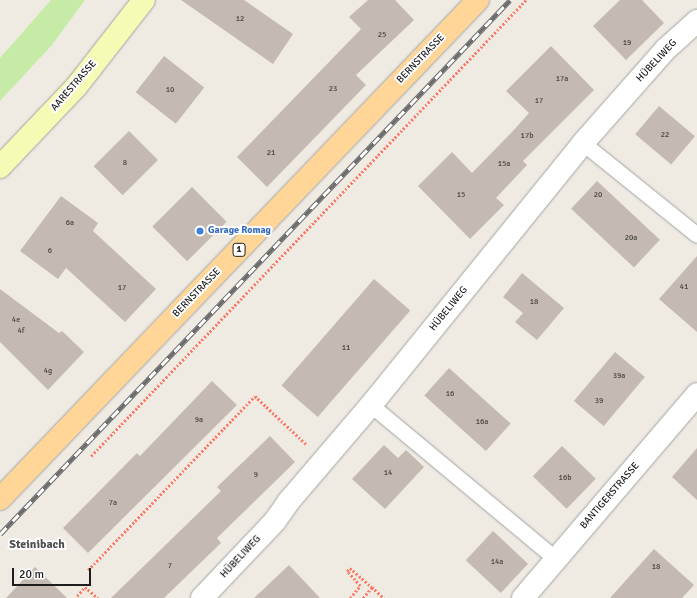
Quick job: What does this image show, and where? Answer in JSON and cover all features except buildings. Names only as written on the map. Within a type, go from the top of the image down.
[{"type":"main road","name":"BERNSTRASSE","points":[[0,499],[478,0]]},
{"type":"street","name":"AARESTRASSE","points":[[0,167],[76,87],[144,0]]},
{"type":"street","name":"HÜBELIWEG","points":[[202,598],[275,521],[323,460],[371,405],[583,143],[666,49],[697,21]]},
{"type":"street","name":"BANTIGERSTRASSE","points":[[523,598],[697,394]]},
{"type":"lane","points":[[583,143],[697,235]]},
{"type":"lane","points":[[371,405],[556,559]]},
{"type":"path","points":[[91,456],[526,0]]},
{"type":"path","points":[[88,570],[255,396],[323,460]]},
{"type":"path","points":[[350,598],[360,586],[346,571],[350,568],[384,598]]},
{"type":"path","points":[[78,596],[86,586],[98,598]]},
{"type":"path","points":[[363,598],[372,587]]},
{"type":"green space","points":[[51,0],[85,0],[52,45],[0,101],[0,58]]},
{"type":"railway","points":[[0,534],[510,0]]},
{"type":"place","name":"Garage Romag","points":[[200,231]]},
{"type":"district","name":"Steinibach","points":[[37,545]]}]
